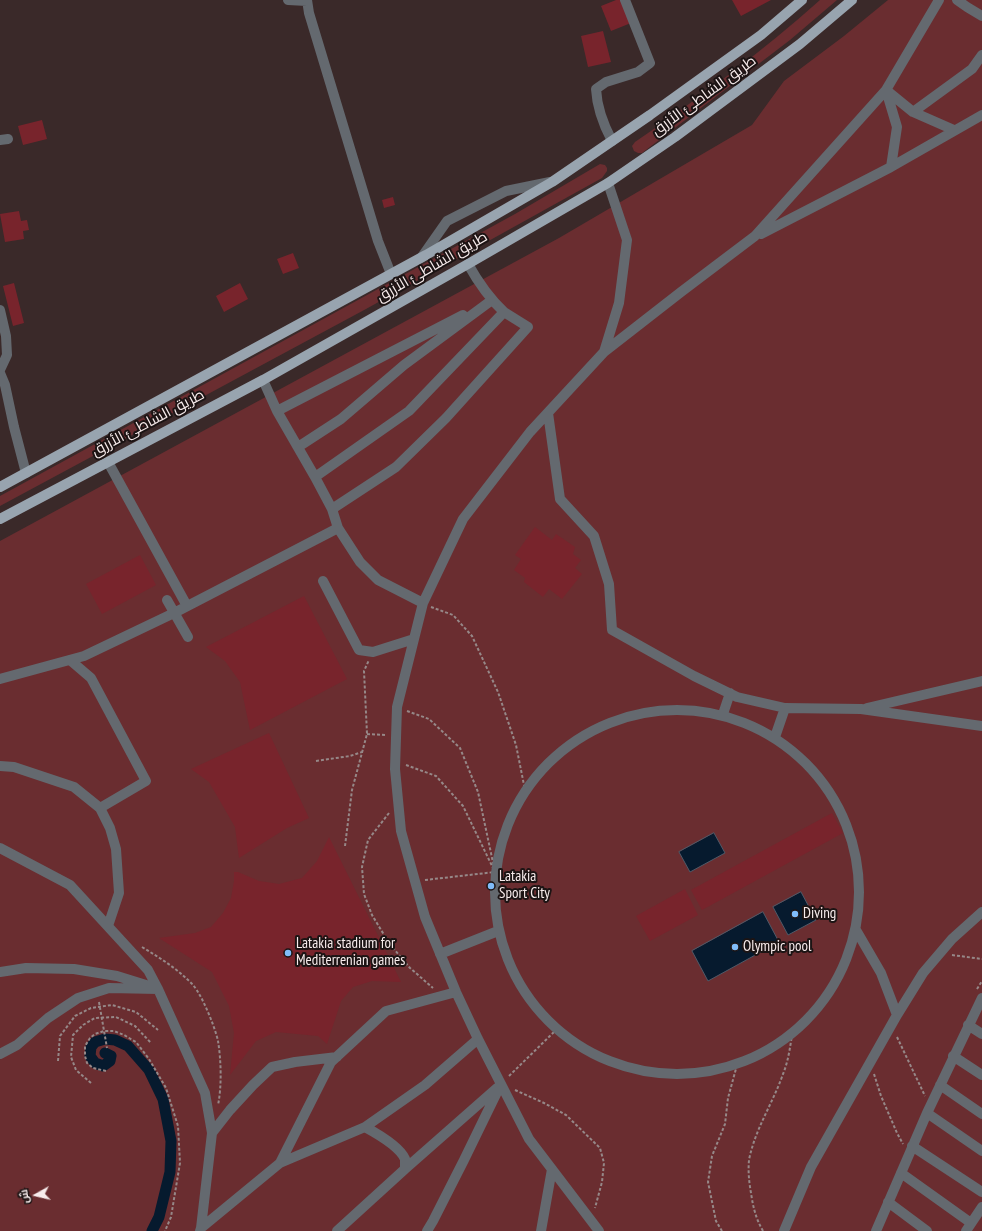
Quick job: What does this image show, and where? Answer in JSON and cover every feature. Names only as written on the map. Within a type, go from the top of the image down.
[{"type":"main road","name":"طريق الشاطئ الأزرق","points":[[0,487],[421,258],[552,182],[761,35],[802,0]]},
{"type":"main road","name":"طريق الشاطئ الأزرق","points":[[0,519],[263,380],[608,183],[675,137],[800,44],[852,0]]},
{"type":"street","points":[[288,0],[307,1],[309,13],[378,241],[391,274]]},
{"type":"street","points":[[612,141],[602,123],[597,102],[596,89],[606,82],[638,72],[650,63],[626,0]]},
{"type":"street","points":[[755,236],[886,90],[938,0]]},
{"type":"street","points":[[958,0],[982,16]]},
{"type":"street","points":[[913,112],[972,69],[982,55]]},
{"type":"street","points":[[886,90],[913,112],[954,130]]},
{"type":"street","points":[[886,90],[898,127],[891,167]]},
{"type":"street","points":[[599,1231],[529,1138],[478,1040],[456,992],[425,917],[401,831],[395,769],[397,707],[423,604],[463,519],[530,432],[604,352],[755,236],[891,167],[982,115]]},
{"type":"street","points":[[421,258],[447,221],[506,190],[552,182]]},
{"type":"street","points":[[604,352],[619,302],[627,240],[608,183]]},
{"type":"street","points":[[332,509],[396,467],[446,418],[528,327],[504,312],[492,300],[478,282],[468,264]]},
{"type":"street","points":[[277,411],[492,300]]},
{"type":"street","points":[[298,447],[341,419],[404,365],[492,300]]},
{"type":"street","points":[[0,310],[6,336],[7,355],[0,370]]},
{"type":"street","points":[[315,477],[408,410],[504,312]]},
{"type":"street","points":[[0,373],[5,385],[26,472]]},
{"type":"street","points":[[263,380],[277,411],[332,509],[338,528],[360,562],[378,580],[423,604]]},
{"type":"street","points":[[548,413],[560,499],[594,536],[609,584],[612,630],[694,676],[737,696],[785,708],[861,709],[982,726]]},
{"type":"street","points":[[108,462],[187,606]]},
{"type":"street","points":[[0,679],[84,656],[187,606],[338,528]]},
{"type":"street","points":[[323,581],[359,650],[373,652],[414,639]]},
{"type":"street","points":[[167,600],[188,637]]},
{"type":"street","points":[[70,660],[91,678],[146,781],[100,808]]},
{"type":"street","points":[[861,709],[982,681]]},
{"type":"street","points":[[723,714],[730,693]]},
{"type":"street","points":[[775,737],[785,708]]},
{"type":"street","points":[[667,709],[723,714],[750,724],[775,737],[809,766],[836,801],[853,842],[860,886],[856,930],[842,970],[821,1005],[792,1035],[766,1053],[738,1065],[687,1076],[636,1071],[587,1052],[546,1021],[516,979],[498,930],[494,901],[495,872],[505,829],[525,790],[563,748],[612,720],[667,709]]},
{"type":"street","points":[[0,766],[14,767],[74,787],[100,808],[110,828],[116,849],[119,893],[108,926]]},
{"type":"street","points":[[0,848],[70,885],[148,970],[205,1093],[212,1134],[201,1229]]},
{"type":"street","points":[[784,1231],[811,1167],[923,973],[952,939],[982,912]]},
{"type":"street","points":[[440,954],[498,930]]},
{"type":"street","points":[[856,930],[882,973],[897,1016]]},
{"type":"street","points":[[0,972],[26,968],[74,969],[117,976],[158,989]]},
{"type":"street","points":[[0,1054],[17,1045],[48,1018],[78,998],[109,988],[158,989]]},
{"type":"street","points":[[280,1162],[331,1062],[386,1011],[456,992]]},
{"type":"street","points":[[876,1231],[901,1173],[909,1146],[927,1113],[982,998]]},
{"type":"street","points":[[968,1025],[982,1034]]},
{"type":"street","points":[[201,1229],[280,1162],[365,1127],[426,1085],[478,1040]]},
{"type":"street","points":[[953,1056],[982,1075]]},
{"type":"street","points":[[212,1134],[235,1105],[272,1067],[295,1062],[337,1057]]},
{"type":"street","points":[[337,1231],[404,1168],[501,1084]]},
{"type":"street","points":[[427,1231],[461,1167],[501,1084]]},
{"type":"street","points":[[940,1085],[982,1114]]},
{"type":"street","points":[[927,1113],[982,1151]]},
{"type":"street","points":[[365,1127],[379,1134],[396,1148],[405,1159],[404,1168]]},
{"type":"street","points":[[909,1146],[982,1192]]},
{"type":"street","points":[[541,1231],[552,1169]]},
{"type":"street","points":[[901,1173],[969,1227],[982,1207]]},
{"type":"street","points":[[888,1202],[927,1231]]},
{"type":"path","points":[[423,604],[454,615],[472,636],[498,692],[516,745],[525,790]]},
{"type":"path","points":[[345,846],[352,790],[366,734],[364,671],[373,652]]},
{"type":"path","points":[[397,707],[429,719],[460,748],[478,792],[495,872]]},
{"type":"path","points":[[366,734],[396,735]]},
{"type":"path","points":[[316,761],[350,756],[362,752]]},
{"type":"path","points":[[395,761],[436,776],[459,801],[463,806],[495,872]]},
{"type":"path","points":[[398,800],[368,840],[362,867],[364,894],[372,914],[389,943],[410,968],[442,996]]},
{"type":"path","points":[[415,881],[495,872]]},
{"type":"path","points":[[141,946],[168,963],[193,986],[206,1007],[218,1040],[220,1067],[218,1105]]},
{"type":"path","points":[[942,950],[954,956],[982,959]]},
{"type":"path","points":[[98,992],[107,1048]]},
{"type":"path","points":[[58,1060],[60,1036],[75,1016],[91,1008],[112,1005],[136,1012],[158,1030]]},
{"type":"path","points":[[91,1083],[76,1070],[70,1057],[73,1035],[83,1025],[95,1018],[116,1017],[135,1026],[151,1043]]},
{"type":"path","points":[[557,1029],[501,1084],[544,1103],[566,1115],[600,1148],[604,1164],[602,1182],[591,1221]]},
{"type":"path","points":[[889,1030],[900,1042],[926,1099]]},
{"type":"path","points":[[106,1071],[93,1068],[87,1062],[85,1056],[85,1046],[90,1038],[104,1032],[114,1031],[136,1042],[149,1059],[166,1088],[178,1126],[180,1163],[171,1217],[165,1231]]},
{"type":"path","points":[[763,1231],[757,1222],[752,1205],[749,1180],[749,1161],[755,1138],[784,1074],[792,1035]]},
{"type":"path","points":[[722,1231],[716,1221],[708,1182],[712,1156],[725,1124],[728,1098],[738,1065]]},
{"type":"path","points":[[868,1066],[876,1077],[881,1096],[897,1133],[909,1146]]},
{"type":"shaded area","points":[[820,0],[837,0],[790,40],[642,153],[634,151],[632,146],[635,142],[730,74],[776,38]]},
{"type":"shaded area","name":"Latakia Sport City","points":[[888,0],[982,0],[982,1231],[0,1231],[0,541],[559,238],[752,125],[784,81],[844,36]]},
{"type":"shaded area","points":[[600,164],[605,165],[607,168],[607,171],[602,178],[366,309],[0,506],[0,496],[515,214]]},
{"type":"water","points":[[714,833],[725,853],[690,872],[679,852]]},
{"type":"water","name":"Diving","points":[[801,892],[816,920],[788,935],[773,907]]},
{"type":"water","name":"Olympic pool","points":[[763,912],[779,942],[708,981],[692,951]]},
{"type":"building","points":[[616,0],[622,0],[631,23],[611,31],[601,6]]},
{"type":"building","points":[[732,0],[771,0],[741,16]]},
{"type":"building","points":[[603,31],[611,62],[588,67],[581,36]]},
{"type":"building","points":[[42,120],[47,139],[23,145],[18,126]]},
{"type":"building","points":[[393,197],[395,205],[384,208],[382,200]]},
{"type":"building","points":[[19,211],[21,221],[27,220],[29,230],[23,231],[24,239],[5,242],[0,214]]},
{"type":"building","points":[[293,253],[299,268],[283,274],[277,259]]},
{"type":"building","points":[[14,283],[24,323],[13,326],[3,286]]},
{"type":"building","points":[[240,283],[248,299],[224,312],[216,296]]},
{"type":"building","points":[[535,527],[552,540],[556,534],[575,547],[573,554],[581,560],[575,568],[582,574],[562,599],[549,589],[543,597],[524,582],[525,578],[514,570],[521,559],[515,555]]},
{"type":"building","points":[[140,555],[156,585],[102,614],[86,584]]},
{"type":"building","points":[[304,596],[347,679],[250,730],[240,682],[225,661],[206,647]]},
{"type":"building","points":[[269,733],[309,818],[287,828],[239,858],[235,827],[209,782],[191,769]]},
{"type":"building","points":[[832,813],[843,833],[702,910],[691,890]]},
{"type":"building","points":[[329,837],[401,982],[372,981],[353,987],[341,1001],[327,1044],[318,1036],[276,1032],[256,1041],[230,1075],[234,1033],[229,1006],[212,972],[159,938],[195,933],[211,927],[223,913],[231,898],[234,872],[238,872],[259,881],[279,884],[302,878],[317,861]]},
{"type":"building","points":[[685,889],[698,915],[650,941],[636,916]]},
{"type":"waterway","points":[[105,1053],[111,1056],[110,1061],[103,1066],[95,1063],[90,1056],[91,1047],[95,1042],[105,1039],[115,1040],[128,1046],[149,1070],[163,1099],[171,1141],[170,1172],[159,1217],[152,1231]]},
{"type":"place","name":"Latakia Sport City","points":[[491,886]]},
{"type":"place","name":"Diving","points":[[795,914]]},
{"type":"place","name":"Olympic pool","points":[[735,947]]},
{"type":"place","name":"Latakia stadium for Mediterrenian games","points":[[288,953]]}]
